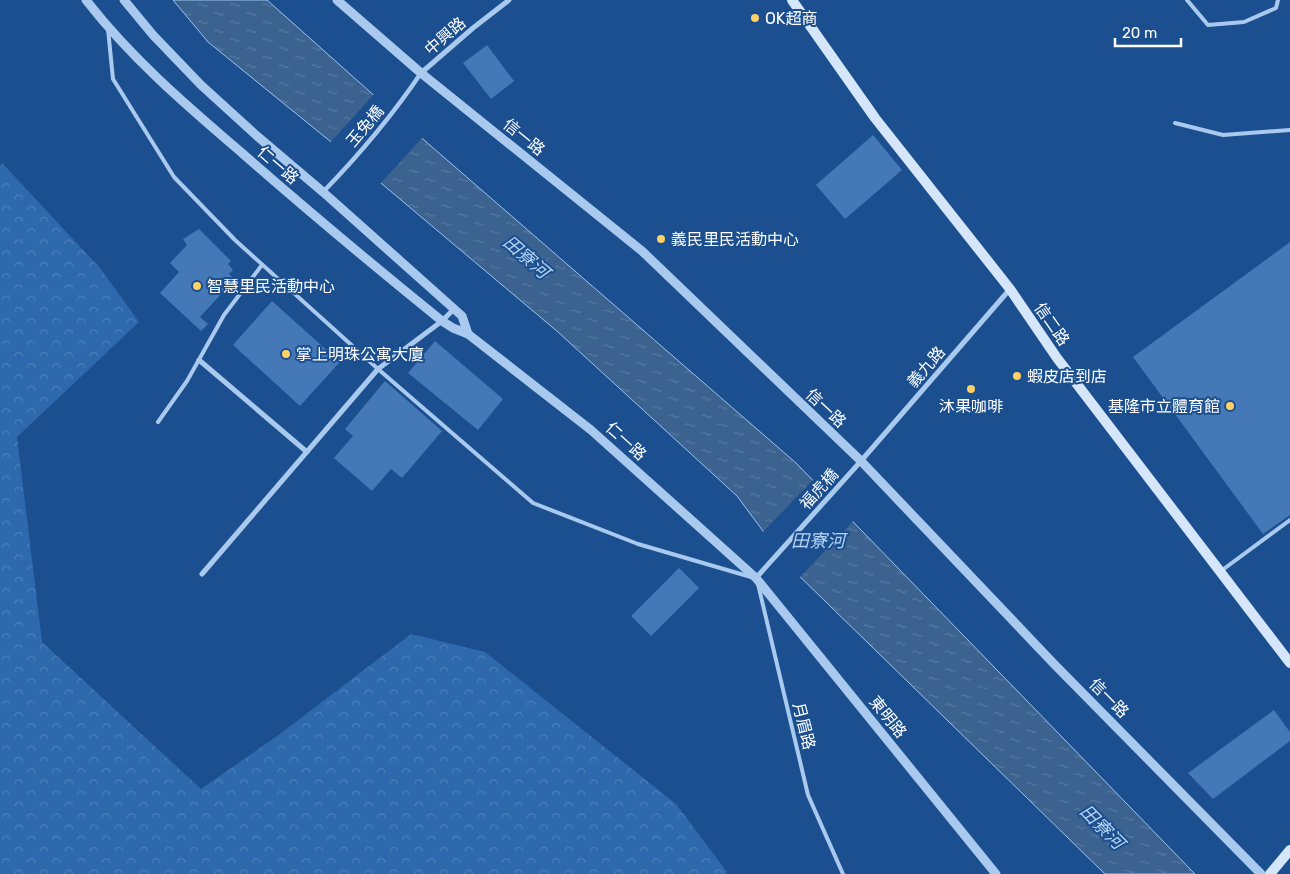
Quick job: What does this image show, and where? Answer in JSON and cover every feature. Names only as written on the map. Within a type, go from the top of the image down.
[{"type":"main road","name":"信二路","points":[[792,0],[875,118],[1010,289],[1057,358],[1290,663]]},
{"type":"main road","points":[[1270,874],[1290,850]]},
{"type":"street","name":"仁一路","points":[[86,0],[108,28],[171,92],[309,211],[442,321],[468,334],[591,430],[756,578]]},
{"type":"street","name":"仁一路","points":[[124,0],[153,35],[201,85],[462,316],[468,334]]},
{"type":"street","name":"信一路","points":[[337,0],[421,73],[642,251],[861,461],[1056,666],[1261,874]]},
{"type":"street","name":"中興路","points":[[421,73],[509,0]]},
{"type":"street","name":"玉兔橋","points":[[323,192],[400,105],[421,73]]},
{"type":"street","name":"義九路","points":[[861,461],[1010,289]]},
{"type":"street","points":[[202,574],[378,369],[442,321],[454,309]]},
{"type":"street","points":[[199,360],[307,452]]},
{"type":"street","name":"福虎橋","points":[[756,578],[861,461]]},
{"type":"street","name":"東明路","points":[[756,578],[996,874]]},
{"type":"lane","points":[[1187,0],[1208,25],[1244,22],[1276,8],[1278,0]]},
{"type":"lane","points":[[108,28],[114,78],[174,177],[262,265],[378,369],[533,502],[638,544],[756,578]]},
{"type":"lane","points":[[1175,123],[1223,135],[1290,130]]},
{"type":"lane","points":[[158,422],[187,381],[224,315],[262,265]]},
{"type":"lane","points":[[1220,572],[1290,520]]},
{"type":"lane","name":"月眉路","points":[[756,578],[808,795],[843,874]]},
{"type":"green space","points":[[2,163],[100,268],[139,322],[17,437],[42,642],[201,789],[280,734],[411,634],[485,652],[676,804],[727,872],[726,874],[0,874],[0,166]]},
{"type":"water","name":"田寮河","points":[[173,0],[267,0],[424,140],[796,463],[1195,874],[1105,874],[789,566],[737,496],[558,332],[363,168],[208,42]]},
{"type":"pier","points":[[375,93],[423,137],[379,185],[329,144]]},
{"type":"pier","points":[[814,479],[854,520],[799,578],[788,567],[762,533]]},
{"type":"building","points":[[487,45],[514,81],[491,99],[463,63]]},
{"type":"building","points":[[873,135],[902,170],[845,219],[816,185]]},
{"type":"building","name":"智慧里民活動中心","points":[[199,229],[231,261],[228,264],[233,270],[229,274],[235,279],[200,317],[208,324],[201,331],[160,293],[179,272],[170,263],[187,245],[183,239]]},
{"type":"building","name":"基隆市立體育館","points":[[1290,242],[1290,515],[1263,534],[1133,357]]},
{"type":"building","name":"掌上明珠公寓大廈","points":[[272,301],[340,362],[300,406],[233,345]]},
{"type":"building","points":[[435,341],[503,399],[478,430],[408,373]]},
{"type":"building","points":[[385,381],[442,431],[402,478],[391,469],[372,491],[334,458],[353,436],[345,429]]},
{"type":"building","points":[[679,568],[699,588],[651,636],[631,616]]},
{"type":"building","points":[[1274,710],[1290,732],[1290,741],[1213,799],[1188,773]]},
{"type":"place","name":"OK超商","points":[[755,18]]},
{"type":"place","name":"義民里民活動中心","points":[[661,239]]},
{"type":"place","name":"智慧里民活動中心","points":[[197,286]]},
{"type":"place","name":"掌上明珠公寓大廈","points":[[286,354]]},
{"type":"place","name":"蝦皮店到店","points":[[1017,376]]},
{"type":"place","name":"沐果咖啡","points":[[971,389]]},
{"type":"place","name":"基隆市立體育館","points":[[1230,406]]}]
